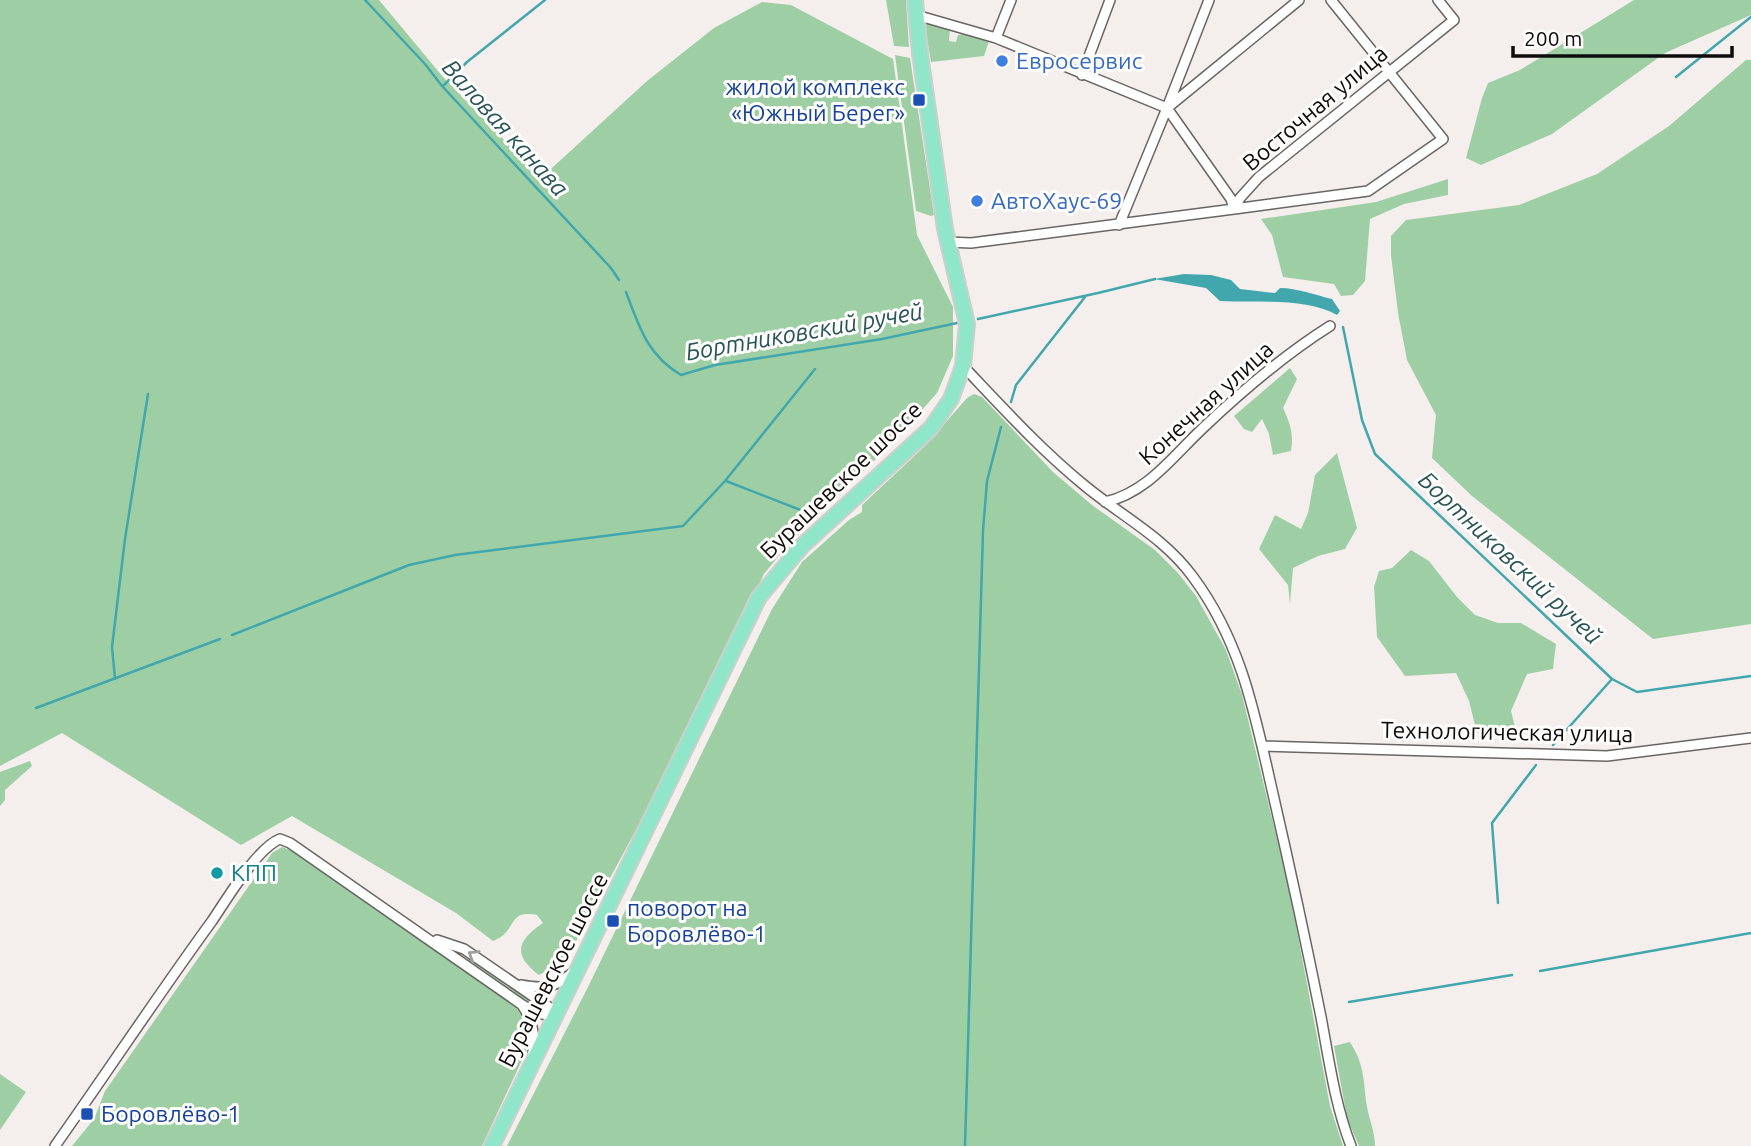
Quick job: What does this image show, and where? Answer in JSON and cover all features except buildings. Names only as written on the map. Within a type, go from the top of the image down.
[{"type":"main road","name":"Бурашевское шоссе","points":[[492,1146],[759,597],[802,546],[931,428],[951,399],[963,366],[967,324],[948,242],[926,98],[915,0]]},
{"type":"street","points":[[996,38],[1011,0]]},
{"type":"street","points":[[1082,75],[1110,0]]},
{"type":"street","points":[[1119,225],[1209,0]]},
{"type":"street","points":[[1167,108],[1299,0]]},
{"type":"street","points":[[948,242],[971,243],[1368,191],[1443,139],[1331,0]]},
{"type":"street","name":"Восточная улица","points":[[1234,209],[1259,177],[1454,20],[1438,0]]},
{"type":"street","points":[[916,15],[996,38],[1167,108],[1231,199],[1234,209]]},
{"type":"street","name":"Конечная улица","points":[[1105,502],[1124,498],[1145,484],[1262,375],[1330,327]]},
{"type":"street","points":[[963,366],[1076,478],[1164,544],[1194,577],[1238,656],[1252,700],[1305,935],[1342,1116],[1351,1146]]},
{"type":"street","name":"Технологическая улица","points":[[1262,746],[1607,756],[1751,738]]},
{"type":"street","points":[[55,1146],[142,1017],[264,848],[272,842],[280,839],[290,844],[521,1004],[538,1014],[550,1015],[556,1012],[464,949],[425,936]]},
{"type":"street","points":[[516,984],[550,987],[578,968]]},
{"type":"street","points":[[521,1004],[534,1032],[533,1059]]},
{"type":"green space","points":[[0,0],[379,0],[443,77],[541,178],[647,81],[714,28],[762,2],[791,5],[893,59],[917,235],[953,307],[953,356],[937,393],[897,438],[787,546],[764,574],[637,828],[574,945],[559,965],[539,975],[522,955],[523,942],[543,923],[537,915],[521,915],[501,937],[493,941],[456,913],[292,816],[241,845],[62,733],[0,766]]},
{"type":"green space","points":[[886,0],[906,0],[909,47],[894,46]]},
{"type":"green space","points":[[1634,0],[1751,0],[1751,15],[1665,53],[1552,134],[1481,165],[1466,158],[1488,83],[1520,70]]},
{"type":"green space","points":[[928,21],[950,28],[949,41],[956,42],[958,35],[968,33],[989,41],[984,56],[931,62],[925,27]]},
{"type":"green space","points":[[895,55],[910,58],[934,215],[931,216],[916,211]]},
{"type":"green space","points":[[1746,60],[1751,60],[1751,624],[1653,639],[1472,496],[1432,458],[1436,415],[1407,360],[1398,313],[1391,236],[1406,220],[1519,205],[1597,174],[1669,126]]},
{"type":"green space","points":[[1448,179],[1448,195],[1404,204],[1370,219],[1365,281],[1353,295],[1341,296],[1334,284],[1283,277],[1272,235],[1261,219],[1376,202]]},
{"type":"green space","points":[[1290,368],[1297,379],[1283,408],[1291,429],[1291,451],[1273,455],[1269,434],[1262,419],[1252,432],[1244,429],[1234,416]]},
{"type":"green space","points":[[974,394],[982,397],[1053,472],[1092,505],[1155,550],[1178,573],[1196,596],[1226,650],[1242,695],[1289,888],[1330,1106],[1343,1146],[507,1146],[588,987],[772,609],[802,562],[849,520],[862,512],[862,505],[924,447],[967,398]]},
{"type":"green space","points":[[1337,453],[1357,528],[1345,549],[1318,556],[1293,568],[1290,604],[1288,585],[1259,549],[1275,515],[1301,529],[1308,513],[1315,475]]},
{"type":"green space","points":[[1411,550],[1429,561],[1475,615],[1498,623],[1521,623],[1556,644],[1553,669],[1527,674],[1511,711],[1516,731],[1477,733],[1469,701],[1456,673],[1405,676],[1377,637],[1374,587],[1379,571],[1392,568]]},
{"type":"green space","points":[[30,761],[32,766],[5,790],[5,800],[0,806],[0,772]]},
{"type":"green space","points":[[282,847],[295,852],[515,1006],[527,1029],[529,1045],[482,1146],[72,1146],[94,1119],[105,1091],[272,853]]},
{"type":"green space","points":[[468,959],[541,1006],[542,1011],[538,1011]]},
{"type":"green space","points":[[1350,1042],[1362,1070],[1375,1146],[1359,1146],[1347,1118],[1334,1046]]},
{"type":"green space","points":[[0,1074],[26,1092],[0,1130]]},
{"type":"water","points":[[1184,274],[1211,275],[1231,280],[1240,289],[1275,293],[1280,288],[1299,290],[1332,299],[1340,311],[1337,315],[1325,309],[1296,303],[1220,301],[1206,288],[1154,279]]},
{"type":"waterway","name":"Валовая канава","points":[[365,0],[611,268],[619,280]]},
{"type":"waterway","points":[[443,86],[467,62],[545,0]]},
{"type":"waterway","points":[[1676,77],[1751,17]]},
{"type":"waterway","name":"Бортниковский ручей","points":[[978,319],[1155,279]]},
{"type":"waterway","name":"Бортниковский ручей","points":[[626,292],[640,328],[652,349],[681,375],[715,365],[882,339],[957,323]]},
{"type":"waterway","points":[[1011,402],[1016,385],[1085,297]]},
{"type":"waterway","name":"Бортниковский ручей","points":[[1343,327],[1362,420],[1375,454],[1612,679],[1637,692],[1751,676]]},
{"type":"waterway","points":[[232,635],[409,565],[455,555],[683,526],[725,481],[815,369]]},
{"type":"waterway","points":[[115,679],[112,647],[125,539],[148,394]]},
{"type":"waterway","points":[[965,1146],[983,531],[987,481],[1001,427]]},
{"type":"waterway","points":[[726,481],[811,514]]},
{"type":"waterway","points":[[36,708],[220,639]]},
{"type":"waterway","points":[[1553,745],[1612,679]]},
{"type":"waterway","points":[[1498,903],[1492,823],[1536,765]]},
{"type":"waterway","points":[[1540,971],[1751,933]]},
{"type":"waterway","points":[[1349,1002],[1512,975]]},
{"type":"place","name":"Евросервис","points":[[1002,61]]},
{"type":"place","name":"жилой комплекс «Южный Берег»","points":[[919,100]]},
{"type":"place","name":"АвтоХаус-69","points":[[977,201]]},
{"type":"place","name":"КПП","points":[[217,873]]},
{"type":"place","name":"поворот на Боровлёво-1","points":[[613,921]]},
{"type":"place","name":"Боровлёво-1","points":[[87,1114]]}]
